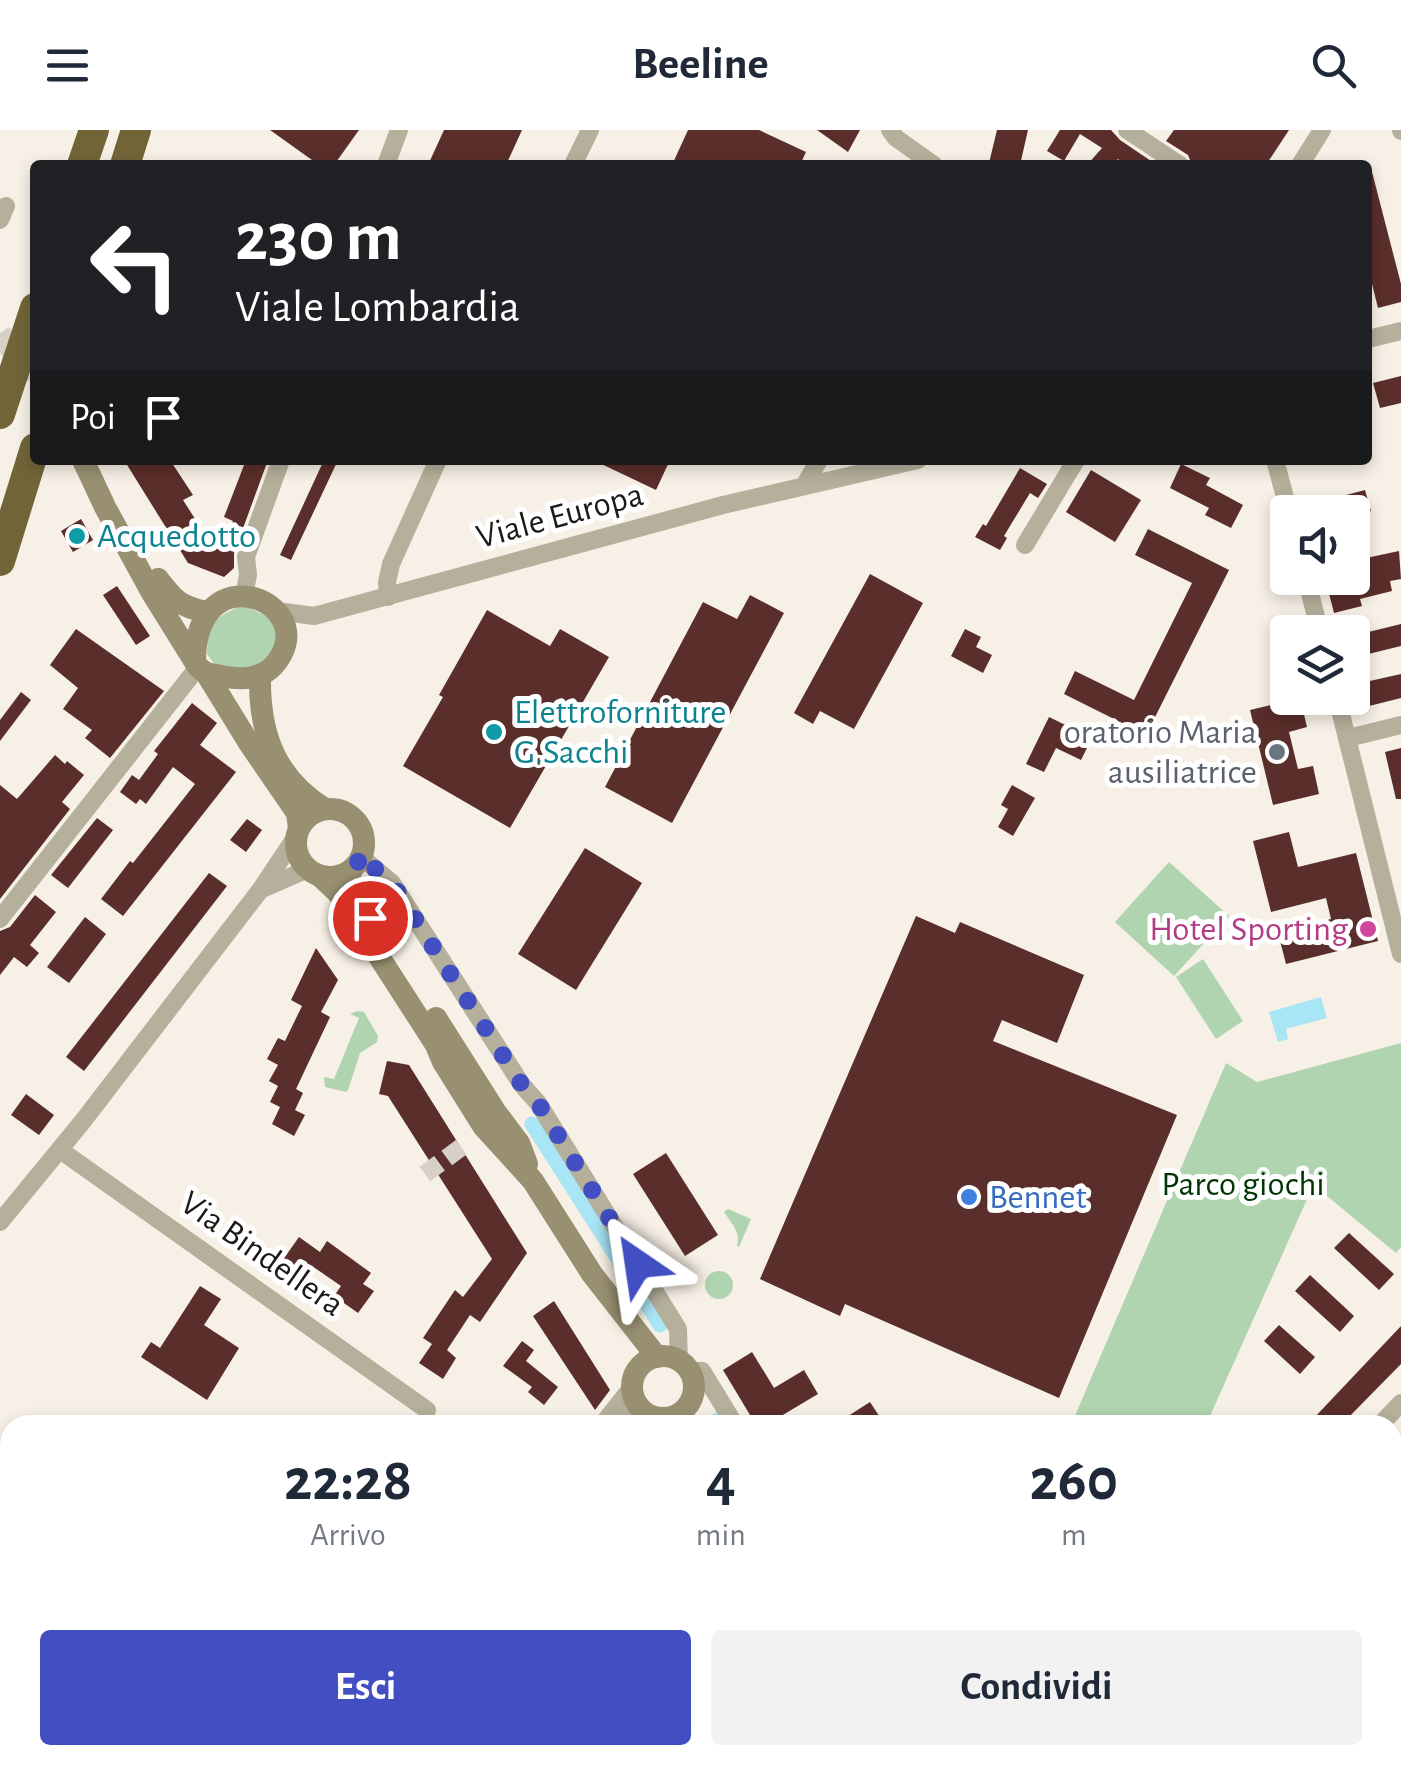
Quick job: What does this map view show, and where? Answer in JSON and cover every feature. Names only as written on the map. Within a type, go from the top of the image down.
[{"type":"highway","points":[[84,160],[94,130]]},
{"type":"highway","points":[[127,160],[136,130]]},
{"type":"highway","points":[[0,414],[30,323]]},
{"type":"highway","points":[[0,561],[30,464]]},
{"type":"main road","points":[[85,465],[152,593],[297,813],[296,847],[300,859],[338,893],[484,1126],[533,1182],[656,1375],[693,1389],[692,1415]]},
{"type":"main road","points":[[105,507],[175,600],[190,609],[207,612]]},
{"type":"main road","points":[[236,595],[261,600],[277,611],[288,638],[275,665],[260,676],[242,679],[200,667],[199,628],[207,612],[236,595]]},
{"type":"main road","points":[[260,676],[259,704],[270,746],[293,783],[326,809]]},
{"type":"main road","points":[[298,831],[306,819],[326,809],[351,815],[360,826],[364,838],[351,887],[358,905],[390,946],[495,1112],[520,1143],[533,1182]]},
{"type":"main road","points":[[314,872],[336,877],[357,861]]},
{"type":"main road","points":[[650,1415],[656,1375]]},
{"type":"street","points":[[388,160],[399,130]]},
{"type":"street","points":[[575,160],[590,130]]},
{"type":"street","points":[[890,130],[927,160]]},
{"type":"street","points":[[1127,130],[1154,137],[1175,160]]},
{"type":"street","points":[[1303,160],[1322,130]]},
{"type":"street","points":[[1372,338],[1401,331]]},
{"type":"street","points":[[244,596],[246,557],[279,465]]},
{"type":"street","points":[[388,597],[391,564],[436,465]]},
{"type":"street","points":[[804,486],[816,465]]},
{"type":"street","name":"Viale Europa","points":[[277,611],[314,616],[724,505],[896,465]]},
{"type":"street","points":[[1025,544],[1073,465]]},
{"type":"street","points":[[1275,465],[1283,495]]},
{"type":"street","points":[[0,918],[200,667]]},
{"type":"street","points":[[1342,715],[1401,954]]},
{"type":"street","points":[[1348,738],[1401,725]]},
{"type":"street","points":[[0,1222],[262,889],[298,831]]},
{"type":"street","points":[[357,861],[366,861],[392,883],[522,1085],[538,1103],[678,1329],[656,1375],[615,1415]]},
{"type":"street","points":[[262,889],[314,872]]},
{"type":"street","name":"Via Bindellera","points":[[60,1150],[427,1410]]},
{"type":"street","points":[[656,1375],[702,1372],[729,1415]]},
{"type":"green space","points":[[243,605],[270,618],[278,637],[261,663],[247,668],[215,665],[207,654],[211,627]]},
{"type":"green space","points":[[1169,862],[1229,916],[1174,976],[1115,922]]},
{"type":"green space","points":[[1203,959],[1243,1021],[1216,1039],[1176,977]]},
{"type":"green space","points":[[364,1012],[378,1036],[377,1042],[360,1053],[346,1092],[325,1087],[324,1077],[334,1079],[359,1018],[350,1014]]},
{"type":"green space","name":"Parco giochi","points":[[1401,1043],[1401,1247],[1396,1253],[1327,1196],[1317,1177],[1210,1415],[1075,1415],[1226,1063],[1257,1082]]},
{"type":"green space","points":[[728,1209],[751,1219],[739,1247],[737,1232],[724,1212]]},
{"type":"green space","points":[[719,1271],[729,1275],[733,1285],[729,1295],[719,1299],[709,1295],[705,1285],[709,1275]]},
{"type":"water","points":[[1321,997],[1327,1018],[1286,1029],[1288,1039],[1278,1042],[1269,1012]]},
{"type":"building","points":[[270,130],[359,130],[338,160],[312,160]]},
{"type":"building","points":[[444,130],[522,130],[508,160],[430,160]]},
{"type":"building","points":[[688,130],[759,130],[806,152],[802,160],[674,160]]},
{"type":"building","points":[[817,130],[860,130],[848,152]]},
{"type":"building","points":[[997,130],[1028,130],[1021,160],[990,160]]},
{"type":"building","points":[[1060,130],[1111,130],[1150,160],[1091,160],[1102,148],[1080,134],[1065,160],[1047,151]]},
{"type":"building","points":[[1174,130],[1289,130],[1269,160],[1190,160],[1166,141]]},
{"type":"building","points":[[1372,172],[1401,284],[1401,302],[1378,308],[1372,284]]},
{"type":"building","points":[[1401,376],[1401,403],[1380,408],[1373,383]]},
{"type":"building","points":[[127,465],[173,465],[193,495],[183,500],[213,547],[215,541],[223,545],[233,521],[224,517],[244,465],[266,465],[234,553],[234,568],[224,577],[188,563]]},
{"type":"building","points":[[322,465],[336,465],[291,560],[280,555]]},
{"type":"building","points":[[604,465],[668,465],[656,490]]},
{"type":"building","points":[[1183,465],[1210,478],[1206,485],[1243,505],[1231,528],[1205,515],[1209,508],[1170,488]]},
{"type":"building","points":[[1020,468],[1047,484],[1038,498],[1030,493],[1000,550],[975,537],[983,524],[986,526]]},
{"type":"building","points":[[1091,470],[1141,500],[1115,542],[1066,512]]},
{"type":"building","name":"Acquedotto","points":[[81,519],[93,540],[73,552],[61,531]]},
{"type":"building","points":[[1148,529],[1229,570],[1146,735],[1064,694],[1075,671],[1134,700],[1192,583],[1135,555]]},
{"type":"building","points":[[1399,551],[1401,579],[1390,581],[1392,591],[1360,599],[1362,606],[1334,613],[1329,595],[1370,595],[1370,557]]},
{"type":"building","points":[[870,574],[923,603],[854,729],[820,711],[813,724],[794,713]]},
{"type":"building","points":[[117,586],[150,636],[136,645],[103,595]]},
{"type":"building","points":[[750,595],[784,613],[672,823],[605,787],[703,602],[737,619]]},
{"type":"building","name":"Elettroforniture G.Sacchi","points":[[487,610],[550,646],[560,629],[609,657],[510,828],[403,766]]},
{"type":"building","points":[[1401,624],[1401,646],[1370,654],[1370,632]]},
{"type":"building","points":[[76,629],[164,691],[110,758],[85,738],[92,730],[63,709],[78,688],[50,665]]},
{"type":"building","points":[[965,629],[981,637],[976,647],[992,655],[983,673],[951,656]]},
{"type":"building","points":[[1401,674],[1401,698],[1370,706],[1370,681]]},
{"type":"building","points":[[21,692],[31,700],[0,741],[0,720]]},
{"type":"building","points":[[192,703],[217,723],[200,745],[236,772],[123,916],[101,899],[195,784],[173,767],[146,804],[140,799],[136,804],[120,792],[132,775],[139,780],[158,754],[154,751]]},
{"type":"building","name":"oratorio Maria ausiliatrice","points":[[1270,705],[1270,715],[1304,715],[1307,727],[1289,732],[1298,769],[1313,766],[1319,794],[1273,805],[1250,710]]},
{"type":"building","points":[[1049,717],[1092,738],[1081,760],[1056,748],[1044,772],[1026,764]]},
{"type":"building","points":[[1401,748],[1401,799],[1396,799],[1385,752]]},
{"type":"building","points":[[55,755],[84,775],[62,802],[70,809],[0,899],[0,785],[17,799]]},
{"type":"building","points":[[1012,785],[1035,798],[1013,836],[998,827],[1008,809],[1001,805]]},
{"type":"building","points":[[97,818],[113,830],[68,888],[51,875]]},
{"type":"building","points":[[247,819],[262,830],[246,852],[230,840]]},
{"type":"building","points":[[1289,832],[1298,867],[1356,853],[1378,941],[1286,964],[1278,933],[1331,919],[1326,898],[1271,912],[1253,841]]},
{"type":"building","points":[[585,848],[642,883],[576,990],[518,954]]},
{"type":"building","points":[[209,873],[227,886],[84,1071],[66,1057]]},
{"type":"building","points":[[35,895],[56,912],[30,945],[39,953],[27,967],[14,957],[0,975],[0,931],[10,927]]},
{"type":"building","name":"Bennet","points":[[916,916],[955,933],[960,922],[1084,975],[1057,1043],[1002,1020],[993,1041],[1177,1115],[1059,1398],[845,1304],[840,1316],[760,1279]]},
{"type":"building","points":[[85,917],[106,934],[69,983],[47,967]]},
{"type":"building","points":[[316,948],[338,980],[321,1012],[330,1017],[296,1089],[303,1093],[295,1110],[305,1115],[294,1136],[272,1124],[280,1107],[270,1102],[278,1086],[269,1081],[278,1065],[267,1059],[278,1038],[285,1041],[302,1006],[291,1000]]},
{"type":"building","points":[[387,1061],[409,1065],[527,1253],[480,1322],[470,1315],[447,1350],[456,1358],[443,1379],[419,1363],[432,1344],[423,1338],[455,1290],[463,1297],[492,1259],[388,1096],[379,1094]]},
{"type":"building","points":[[26,1094],[54,1115],[39,1135],[11,1115]]},
{"type":"building","points":[[666,1153],[718,1235],[685,1256],[633,1174]]},
{"type":"building","points":[[1349,1233],[1394,1274],[1379,1290],[1334,1248]]},
{"type":"building","points":[[299,1237],[320,1252],[327,1241],[371,1273],[363,1284],[374,1291],[358,1313],[334,1296],[341,1286],[315,1268],[307,1279],[282,1261]]},
{"type":"building","points":[[1310,1275],[1354,1316],[1340,1332],[1295,1291]]},
{"type":"building","points":[[200,1286],[221,1299],[204,1325],[239,1348],[207,1400],[141,1357],[151,1342],[160,1348]]},
{"type":"building","points":[[554,1301],[610,1390],[595,1410],[533,1316]]},
{"type":"building","points":[[1279,1325],[1315,1357],[1300,1374],[1264,1341]]},
{"type":"building","points":[[1401,1326],[1401,1364],[1351,1415],[1317,1415]]},
{"type":"building","points":[[522,1341],[534,1350],[526,1361],[558,1387],[544,1405],[528,1392],[532,1387],[503,1366]]},
{"type":"building","points":[[752,1352],[774,1388],[804,1370],[818,1394],[783,1415],[750,1415],[723,1370]]},
{"type":"building","points":[[870,1402],[878,1415],[850,1415]]},
{"type":"waterway","points":[[532,1124],[660,1325]]},
{"type":"tunnel","points":[[0,333],[30,378]]},
{"type":"tunnel","points":[[425,1174],[463,1146]]},
{"type":"place","name":"Acquedotto","points":[[77,536]]},
{"type":"place","name":"Elettroforniture G.Sacchi","points":[[494,732]]},
{"type":"place","name":"oratorio Maria ausiliatrice","points":[[1277,752]]},
{"type":"place","name":"Hotel Sporting","points":[[1368,929]]},
{"type":"place","name":"Bennet","points":[[969,1197]]},
{"type":"route","points":[[370,918],[358,905],[351,887],[350,871],[363,852],[366,861],[392,883],[522,1085],[538,1103],[638,1264]]}]
